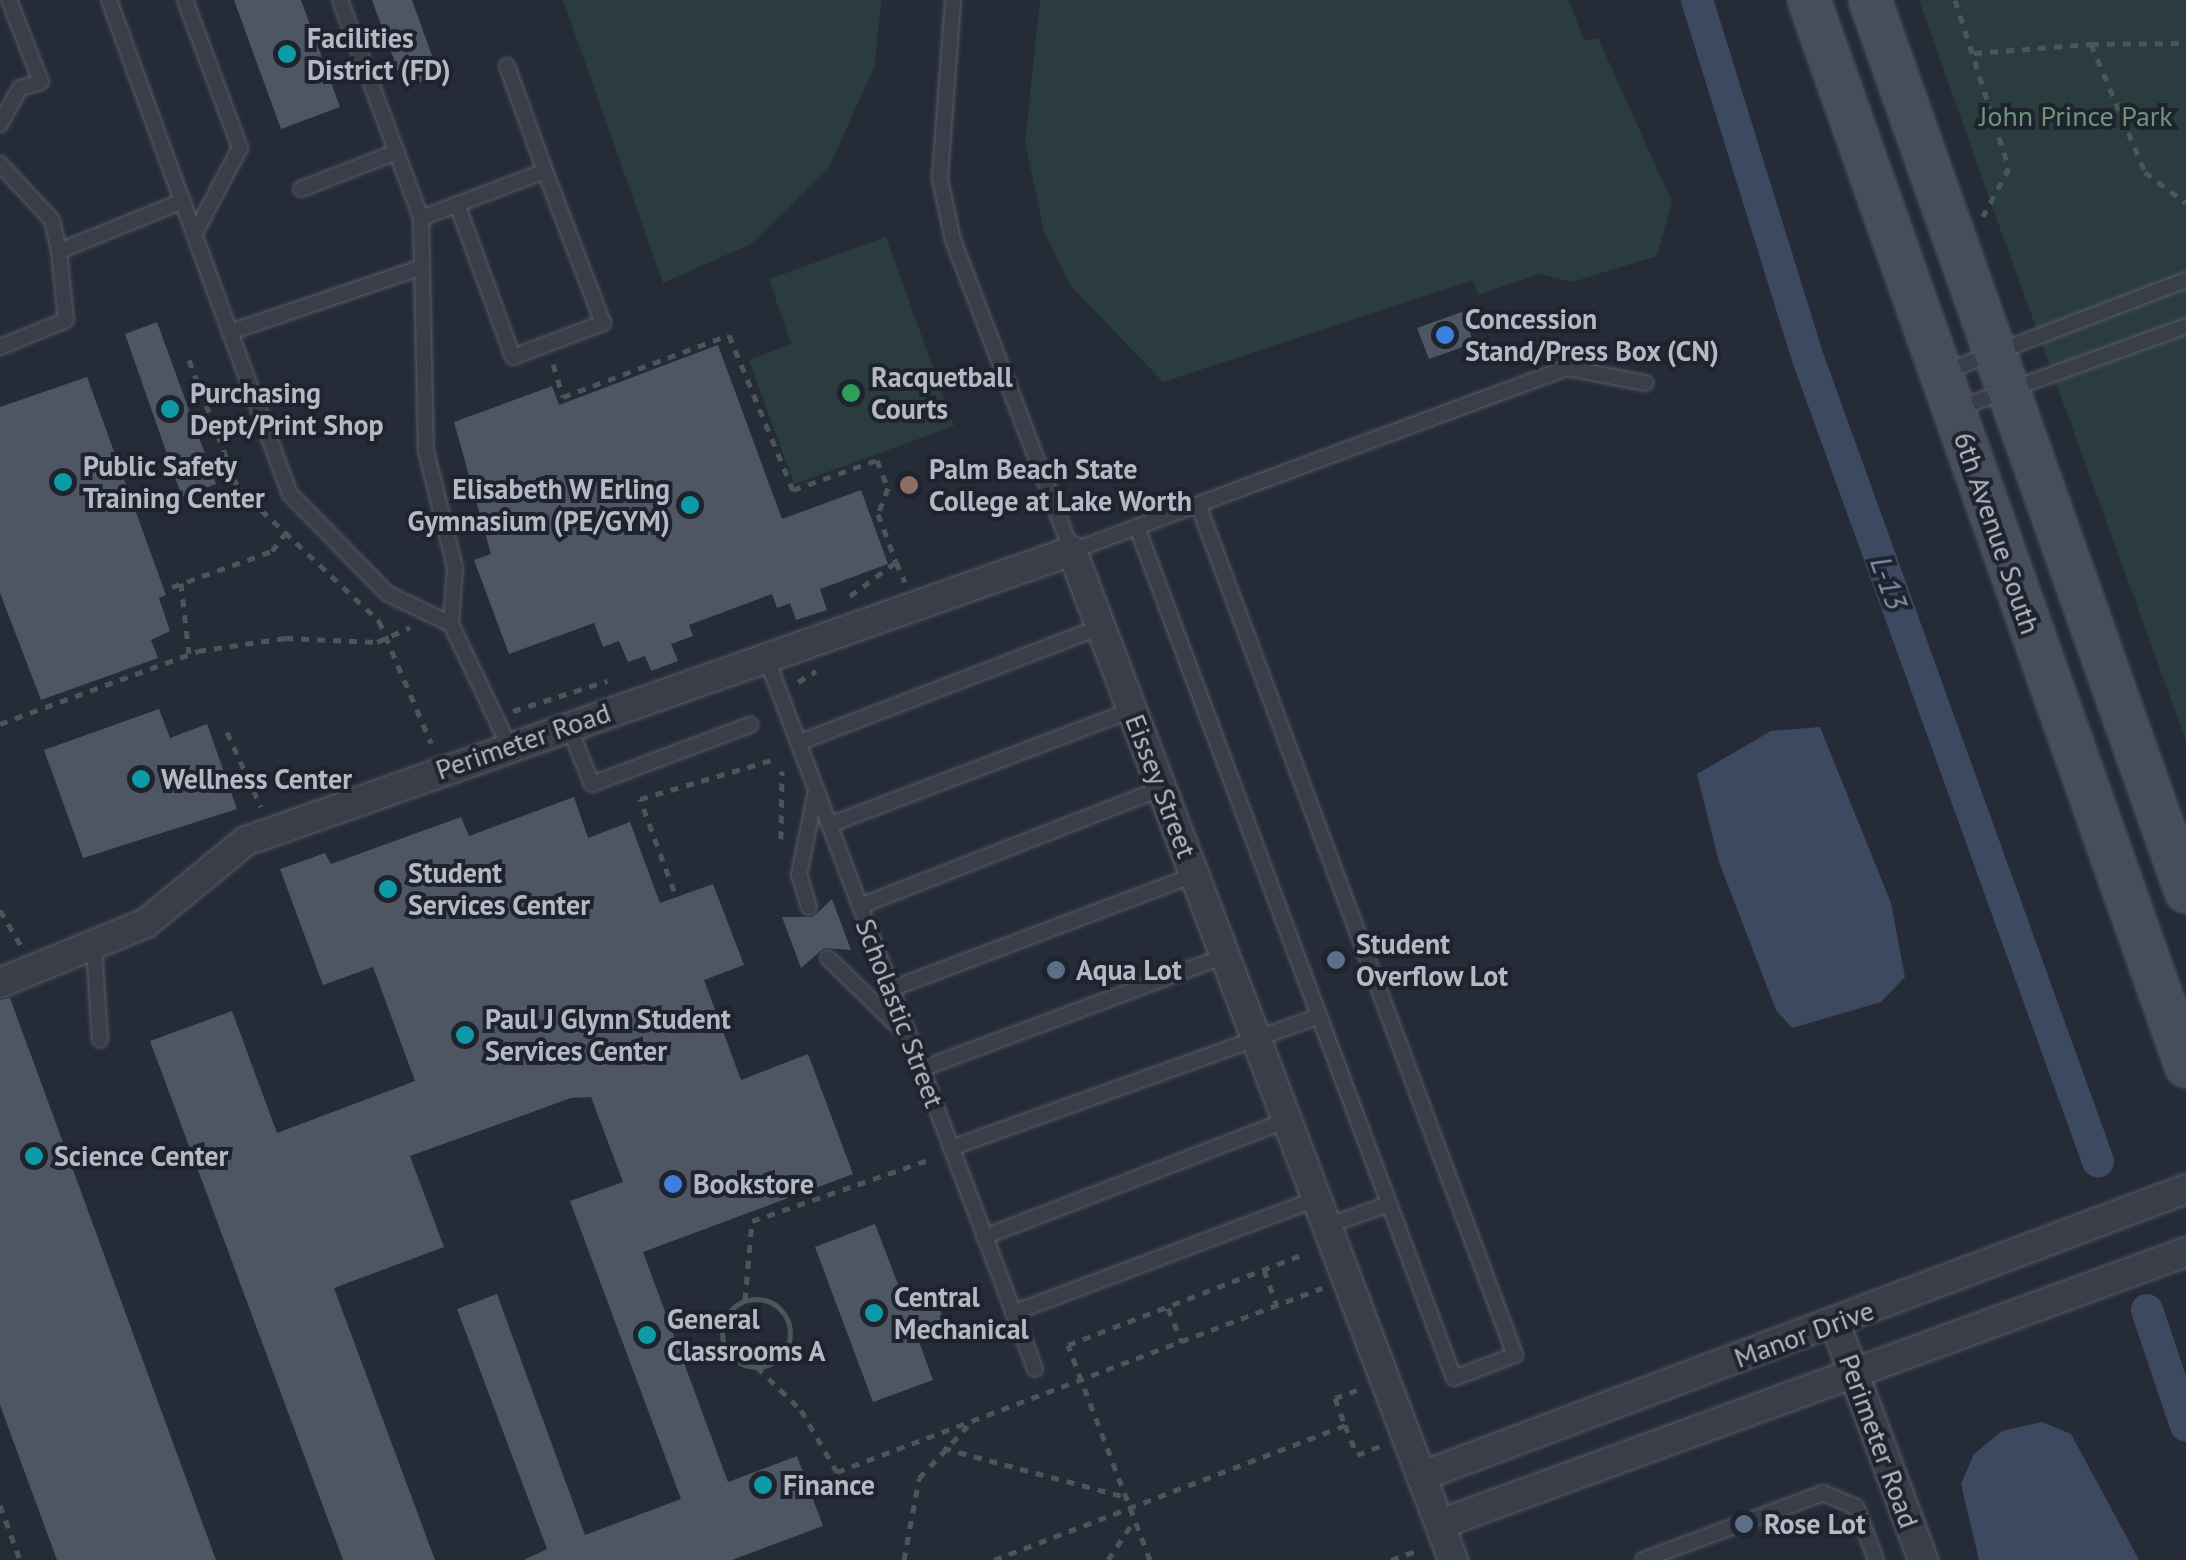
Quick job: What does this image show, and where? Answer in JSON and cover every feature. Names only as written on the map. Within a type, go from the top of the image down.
[{"type":"street","name":"6th Avenue South","points":[[1810,0],[2186,1066]]},
{"type":"street","name":"6th Avenue South","points":[[1870,0],[2186,892]]},
{"type":"street","name":"Eissey Street","points":[[1072,551],[1454,1560]]},
{"type":"street","name":"Perimeter Road","points":[[0,983],[94,948],[146,923],[246,841],[508,744],[766,656],[921,611],[1072,551]]},
{"type":"street","name":"Manor Drive","points":[[1422,1476],[2186,1189]]},
{"type":"street","name":"Manor Drive","points":[[1440,1524],[1852,1368],[2186,1252]]},
{"type":"street","name":"Perimeter Road","points":[[1835,1323],[1919,1559]]},
{"type":"lane","points":[[0,124],[20,88],[42,82],[10,0]]},
{"type":"lane","points":[[109,0],[290,494],[388,594],[450,624]]},
{"type":"lane","points":[[185,0],[240,148],[195,234]]},
{"type":"lane","points":[[340,0],[421,218],[426,451],[455,567],[450,624],[508,744]]},
{"type":"lane","name":"Eissey Street","points":[[953,0],[941,73],[943,194],[1072,551]]},
{"type":"lane","points":[[456,204],[513,357],[603,323],[507,66]]},
{"type":"lane","points":[[301,189],[396,152]]},
{"type":"lane","points":[[0,164],[52,220],[66,320],[0,347]]},
{"type":"lane","points":[[421,218],[545,171]]},
{"type":"lane","points":[[59,251],[183,201]]},
{"type":"lane","points":[[230,332],[422,268]]},
{"type":"lane","points":[[1947,392],[2001,371],[2186,280]]},
{"type":"lane","points":[[1947,392],[2001,371],[2186,326]]},
{"type":"lane","points":[[1072,551],[1567,368],[1646,383]]},
{"type":"lane","points":[[1138,527],[1454,1378],[1515,1356],[1198,504]]},
{"type":"lane","points":[[798,742],[1100,627]]},
{"type":"lane","name":"Scholastic Street","points":[[766,656],[1035,1369]]},
{"type":"lane","points":[[830,825],[1132,710]]},
{"type":"lane","points":[[568,724],[592,784],[750,726]]},
{"type":"lane","points":[[860,906],[1162,788]]},
{"type":"lane","points":[[810,908],[799,874],[816,791]]},
{"type":"lane","points":[[891,989],[1194,875]]},
{"type":"lane","points":[[94,948],[100,1040]]},
{"type":"lane","points":[[922,1069],[1225,956]]},
{"type":"lane","points":[[828,958],[908,1035]]},
{"type":"lane","points":[[951,1148],[1319,1016]]},
{"type":"lane","points":[[984,1237],[1287,1120]]},
{"type":"lane","points":[[1013,1314],[1317,1198]]},
{"type":"lane","points":[[1327,1226],[1389,1204]]},
{"type":"lane","points":[[1643,1560],[1823,1493],[1856,1507],[1876,1560]]},
{"type":"path","points":[[1955,0],[2008,168],[1983,216]]},
{"type":"path","points":[[1974,53],[2091,44],[2186,44]]},
{"type":"path","points":[[2091,44],[2145,172],[2186,203]]},
{"type":"path","points":[[547,344],[564,396],[729,335],[793,490],[877,460],[888,488],[878,514],[910,594]]},
{"type":"path","points":[[189,360],[238,488],[388,637],[431,744]]},
{"type":"path","points":[[172,587],[272,551],[304,508]]},
{"type":"path","points":[[844,600],[896,562]]},
{"type":"path","points":[[182,584],[189,654]]},
{"type":"path","points":[[0,724],[189,654],[241,642],[388,637],[434,616]]},
{"type":"path","points":[[227,732],[261,806]]},
{"type":"path","points":[[772,743],[778,758],[781,848]]},
{"type":"path","points":[[674,891],[640,799],[778,758]]},
{"type":"path","points":[[0,910],[22,949]]},
{"type":"path","points":[[928,1160],[752,1222],[746,1300],[721,1333],[736,1362],[758,1367],[802,1410],[837,1472],[1323,1287]]},
{"type":"path","points":[[1150,1560],[1068,1344],[1310,1252]]},
{"type":"path","points":[[1264,1270],[1277,1305]]},
{"type":"path","points":[[746,1300],[778,1307],[790,1327],[786,1350],[758,1367]]},
{"type":"path","points":[[1168,1306],[1182,1342]]},
{"type":"path","points":[[1361,1388],[1334,1398],[1357,1454],[1382,1444]]},
{"type":"path","points":[[904,1560],[913,1491],[943,1448],[975,1420]]},
{"type":"path","points":[[994,1560],[1345,1425]]},
{"type":"path","points":[[943,1448],[1126,1497]]},
{"type":"path","points":[[0,1505],[20,1560]]},
{"type":"path","points":[[1108,1560],[1135,1520]]},
{"type":"path","points":[[1391,1560],[1422,1548]]},
{"type":"green space","points":[[563,0],[881,0],[874,68],[828,169],[751,244],[663,283]]},
{"type":"green space","points":[[1040,0],[1569,0],[1584,41],[1598,38],[1672,202],[1657,256],[1572,282],[1539,274],[1478,295],[1473,280],[1163,382],[1070,285],[1044,231],[1025,143]]},
{"type":"green space","name":"John Prince Park","points":[[1919,0],[2186,0],[2186,741],[2001,231]]},
{"type":"green space","name":"Racquetball Courts","points":[[886,237],[954,426],[794,484],[749,360],[791,344],[769,279]]},
{"type":"water","points":[[1820,727],[1891,903],[1905,977],[1881,1002],[1792,1028],[1776,1010],[1719,862],[1697,774],[1771,731]]},
{"type":"water","points":[[2042,1422],[2071,1434],[2139,1560],[1979,1560],[1961,1484],[1974,1454],[2002,1431]]},
{"type":"building","name":"Facilities District (FD)","points":[[234,0],[301,0],[340,107],[281,129]]},
{"type":"building","points":[[372,0],[412,0],[439,75],[404,88]]},
{"type":"building","name":"Concession Stand/Press Box (CN)","points":[[1462,312],[1474,343],[1429,359],[1417,328]]},
{"type":"building","name":"Purchasing Dept/Print Shop","points":[[157,322],[216,484],[182,497],[125,334]]},
{"type":"building","name":"Elisabeth W Erling Gymnasium (PE/GYM)","points":[[718,345],[782,519],[861,490],[888,564],[820,589],[827,610],[796,620],[790,603],[777,608],[772,594],[689,625],[693,636],[671,644],[678,661],[651,671],[645,656],[628,662],[619,641],[603,647],[594,623],[509,654],[474,560],[491,554],[454,422],[552,386],[559,405]]},
{"type":"building","name":"Public Safety Training Center","points":[[87,377],[166,595],[159,598],[170,631],[151,640],[158,658],[41,700],[0,593],[0,407]]},
{"type":"building","name":"Wellness Center","points":[[159,709],[170,738],[207,724],[237,809],[83,858],[44,750]]},
{"type":"building","points":[[574,797],[588,838],[630,822],[660,903],[713,884],[744,965],[704,980],[741,1080],[808,1054],[853,1174],[643,1252],[728,1482],[797,1456],[823,1526],[732,1560],[524,1560],[547,1549],[457,1309],[497,1294],[585,1535],[681,1499],[570,1201],[623,1182],[591,1097],[571,1098],[410,1156],[444,1247],[334,1288],[435,1560],[343,1560],[150,1041],[232,1011],[277,1133],[415,1081],[373,967],[323,985],[280,869],[325,853],[331,864],[461,817],[469,836]]},
{"type":"building","points":[[832,899],[851,950],[824,948],[801,968],[782,917],[813,917]]},
{"type":"building","name":"Science Center","points":[[10,998],[216,1560],[57,1560],[0,1405],[0,1000]]},
{"type":"building","name":"Central Mechanical","points":[[875,1224],[904,1300],[932,1289],[944,1320],[915,1331],[933,1380],[873,1402],[815,1247]]},
{"type":"waterway","name":"L-13","points":[[1697,0],[1809,361],[2098,1161]]},
{"type":"waterway","name":"L-13","points":[[2147,1310],[2186,1426]]},
{"type":"place","name":"Facilities District (FD)","points":[[287,54]]},
{"type":"place","name":"Concession Stand/Press Box (CN)","points":[[1445,335]]},
{"type":"place","name":"Racquetball Courts","points":[[851,393]]},
{"type":"place","name":"Purchasing Dept/Print Shop","points":[[170,409]]},
{"type":"place","name":"Public Safety Training Center","points":[[63,482]]},
{"type":"place","name":"Palm Beach State College at Lake Worth","points":[[909,485]]},
{"type":"place","name":"Elisabeth W Erling Gymnasium (PE/GYM)","points":[[690,505]]},
{"type":"place","name":"Wellness Center","points":[[141,779]]},
{"type":"place","name":"Student Services Center","points":[[388,889]]},
{"type":"place","name":"Student Overflow Lot","points":[[1336,960]]},
{"type":"place","name":"Aqua Lot","points":[[1056,970]]},
{"type":"place","name":"Paul J Glynn Student Services Center","points":[[465,1035]]},
{"type":"place","name":"Science Center","points":[[34,1156]]},
{"type":"place","name":"Bookstore","points":[[673,1184]]},
{"type":"place","name":"Central Mechanical","points":[[874,1313]]},
{"type":"place","name":"General Classrooms A","points":[[647,1335]]},
{"type":"place","name":"Finance","points":[[763,1485]]},
{"type":"place","name":"Rose Lot","points":[[1744,1524]]}]
